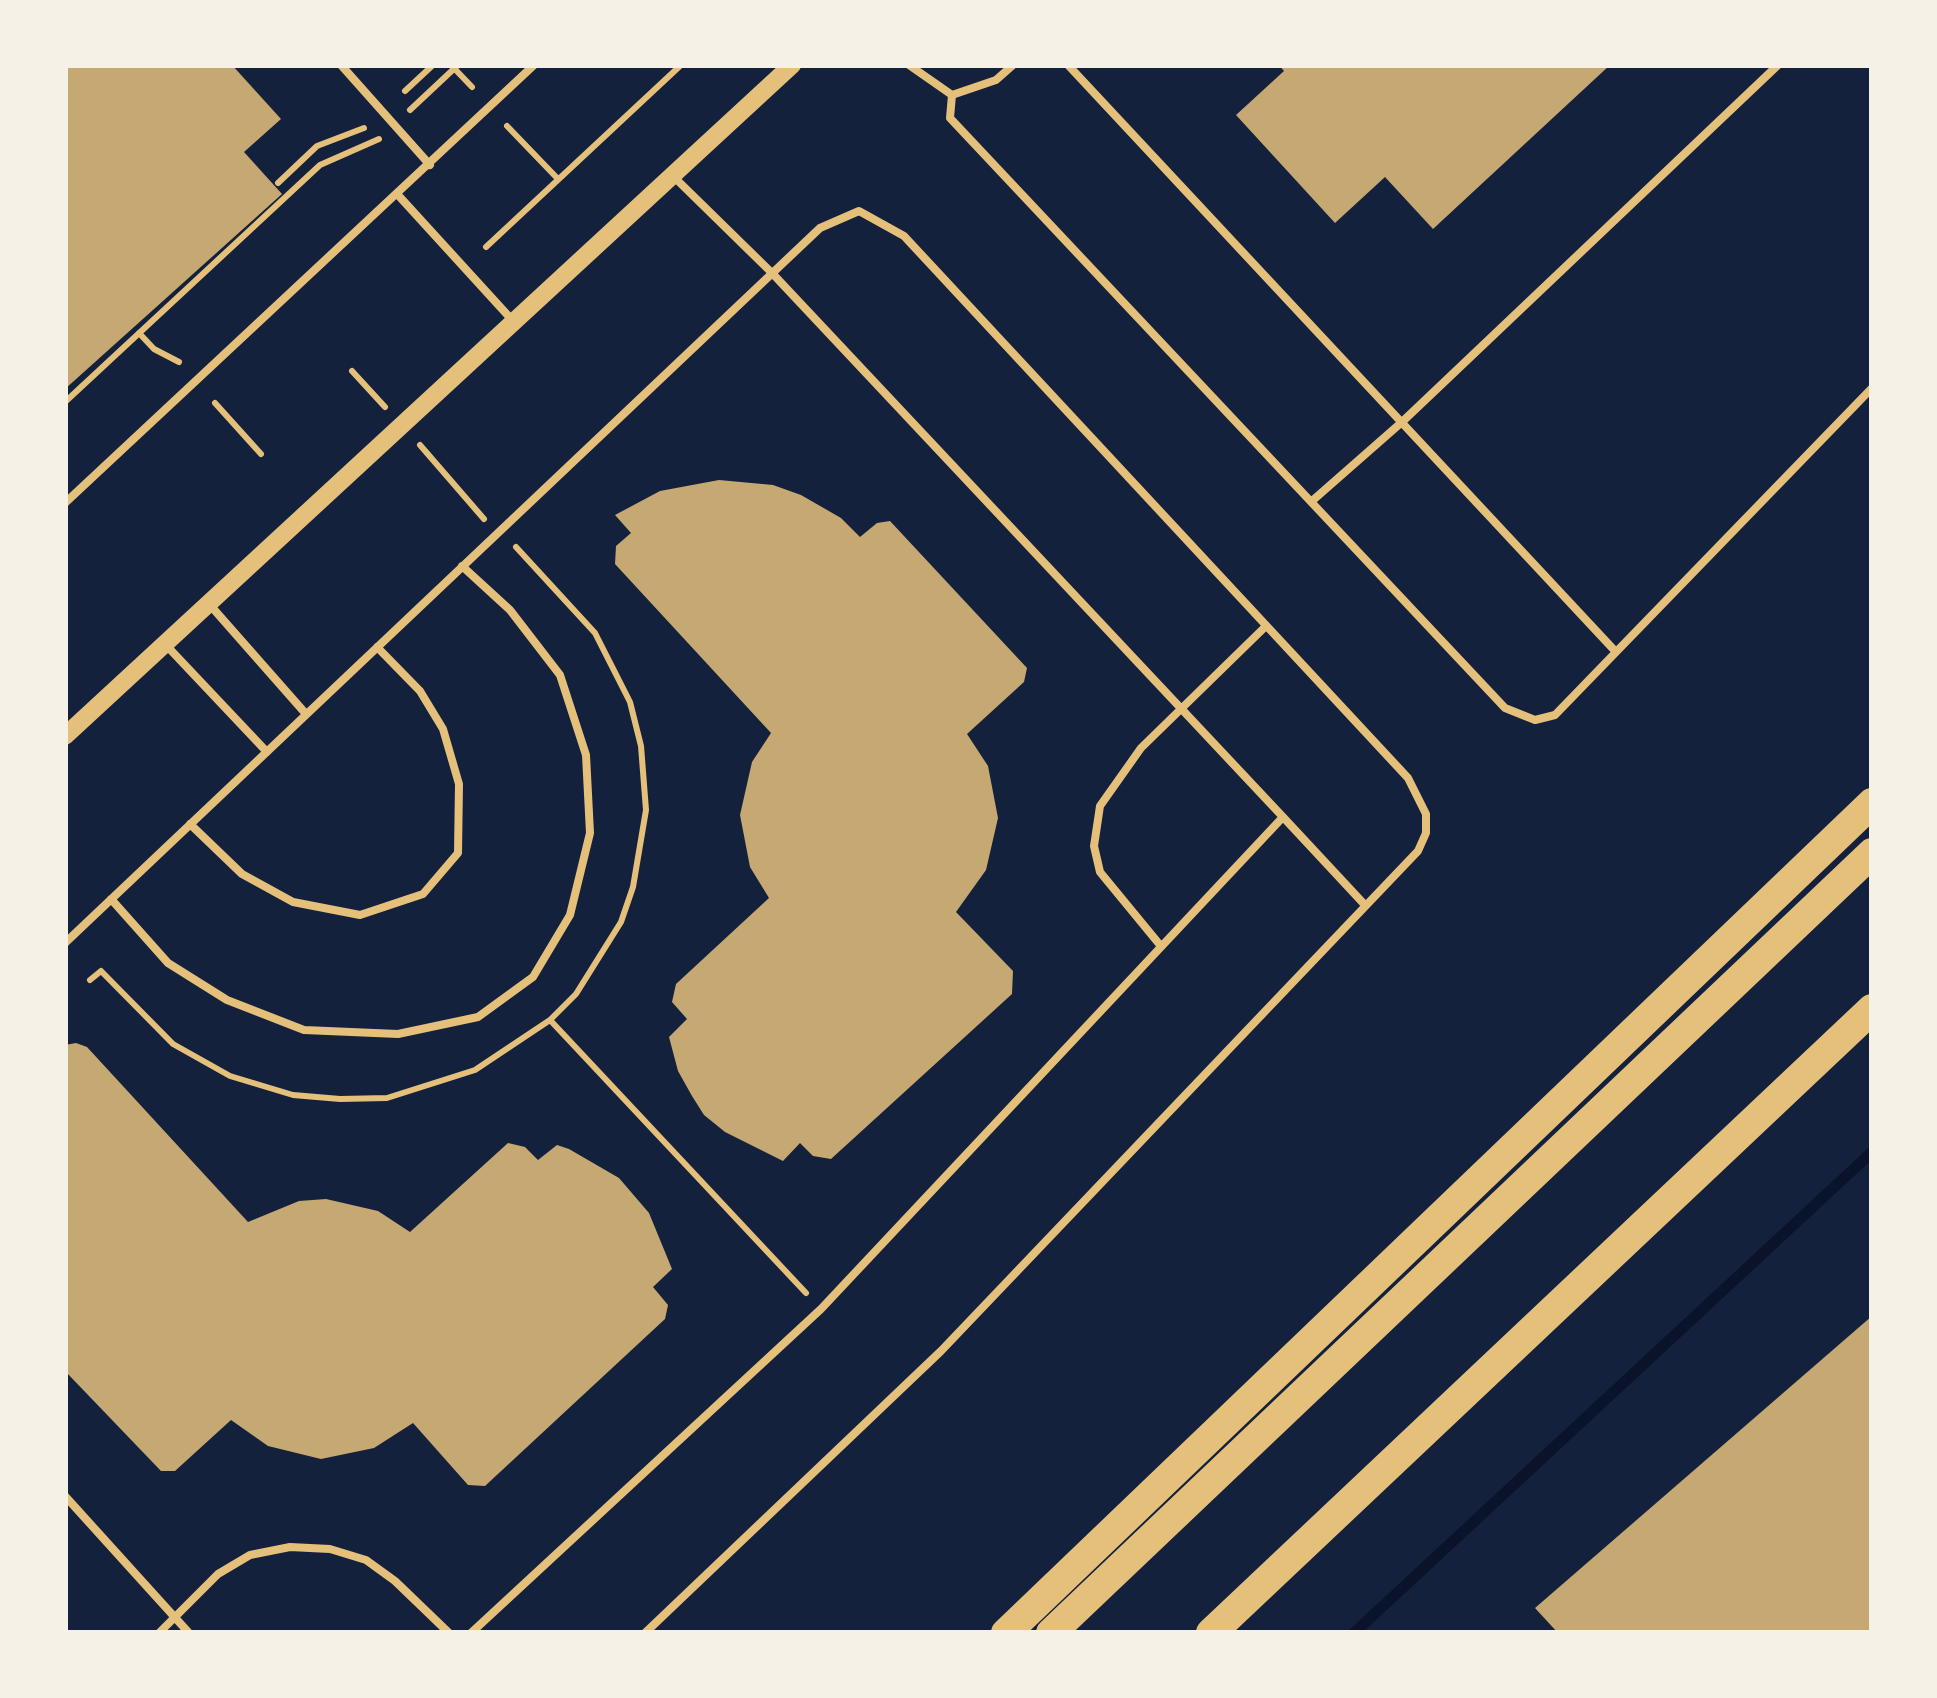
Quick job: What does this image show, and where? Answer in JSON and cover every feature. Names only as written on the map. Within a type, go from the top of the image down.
[{"type":"highway","points":[[1006,1633],[1872,804]]},
{"type":"highway","points":[[1051,1633],[1872,853]]},
{"type":"highway","points":[[1211,1633],[1872,1009]]},
{"type":"street","points":[[65,736],[792,65]]},
{"type":"lane","points":[[342,65],[430,165]]},
{"type":"lane","points":[[65,503],[534,65]]},
{"type":"lane","points":[[909,65],[952,95]]},
{"type":"lane","points":[[952,95],[996,80],[1013,65]]},
{"type":"lane","points":[[1068,65],[1616,652]]},
{"type":"lane","points":[[1312,501],[1402,422],[1778,65]]},
{"type":"lane","points":[[952,95],[950,118],[1505,708],[1535,720],[1555,715],[1872,388]]},
{"type":"lane","points":[[673,176],[772,273],[1364,904]]},
{"type":"lane","points":[[398,196],[515,323]]},
{"type":"lane","points":[[65,943],[820,228],[859,212],[904,236],[1408,778],[1426,814],[1426,834],[1418,851],[941,1351],[645,1633]]},
{"type":"lane","points":[[111,899],[168,963],[227,1000],[304,1030],[398,1034],[478,1017],[533,977],[570,915],[590,834],[586,756],[560,676],[510,610],[462,566]]},
{"type":"lane","points":[[209,604],[306,714]]},
{"type":"lane","points":[[1160,944],[1114,896],[1100,872],[1094,846],[1100,806],[1118,776],[1180,708],[1266,626]]},
{"type":"lane","points":[[165,644],[267,752]]},
{"type":"lane","points":[[190,824],[242,874],[294,902],[360,914],[423,894],[458,853],[460,784],[442,729],[420,692],[377,647]]},
{"type":"lane","points":[[470,1633],[821,1309],[1160,944],[1283,818]]},
{"type":"lane","points":[[65,1496],[189,1633]]},
{"type":"lane","points":[[159,1633],[218,1574],[250,1555],[290,1547],[330,1549],[366,1560],[395,1581],[449,1633]]},
{"type":"path","points":[[406,90],[434,65]]},
{"type":"path","points":[[486,246],[681,65]]},
{"type":"path","points":[[418,102],[454,66],[472,87]]},
{"type":"path","points":[[507,126],[558,180]]},
{"type":"path","points":[[278,182],[317,146],[364,128]]},
{"type":"path","points":[[65,402],[320,165],[378,141]]},
{"type":"path","points":[[139,333],[154,350],[179,362]]},
{"type":"path","points":[[352,370],[365,385]]},
{"type":"path","points":[[215,402],[261,454]]},
{"type":"path","points":[[426,452],[483,518]]},
{"type":"path","points":[[90,980],[100,972],[173,1044],[230,1076],[294,1096],[387,1098],[432,1087],[475,1070],[550,1020],[595,968],[621,922],[642,844],[646,790],[630,702],[611,662],[595,633],[527,557]]},
{"type":"path","points":[[550,1020],[821,1309]]},
{"type":"building","points":[[65,65],[232,65],[281,119],[244,152],[282,194],[65,389]]},
{"type":"building","points":[[1279,65],[1610,65],[1433,229],[1385,177],[1335,223],[1236,115],[1284,71]]},
{"type":"building","points":[[719,480],[773,485],[801,495],[841,518],[860,537],[877,523],[890,521],[1027,668],[1024,682],[967,734],[988,766],[998,818],[986,870],[956,912],[1013,971],[1012,994],[831,1159],[813,1156],[800,1143],[783,1161],[725,1132],[704,1115],[692,1096],[678,1071],[669,1037],[687,1019],[672,1002],[676,984],[769,898],[750,867],[740,815],[752,762],[771,733],[615,564],[616,546],[631,533],[615,515],[660,491]]},
{"type":"building","points":[[65,1045],[87,1047],[248,1222],[299,1201],[326,1199],[378,1211],[410,1232],[508,1143],[525,1147],[538,1160],[557,1145],[569,1149],[619,1178],[649,1213],[672,1269],[653,1287],[668,1305],[665,1319],[485,1486],[468,1485],[413,1423],[374,1448],[321,1459],[268,1446],[231,1420],[175,1471],[161,1471],[65,1371]]},
{"type":"building","points":[[1872,1316],[1872,1633],[1558,1633],[1535,1608]]},
{"type":"waterway","points":[[1354,1633],[1872,1152]]}]
